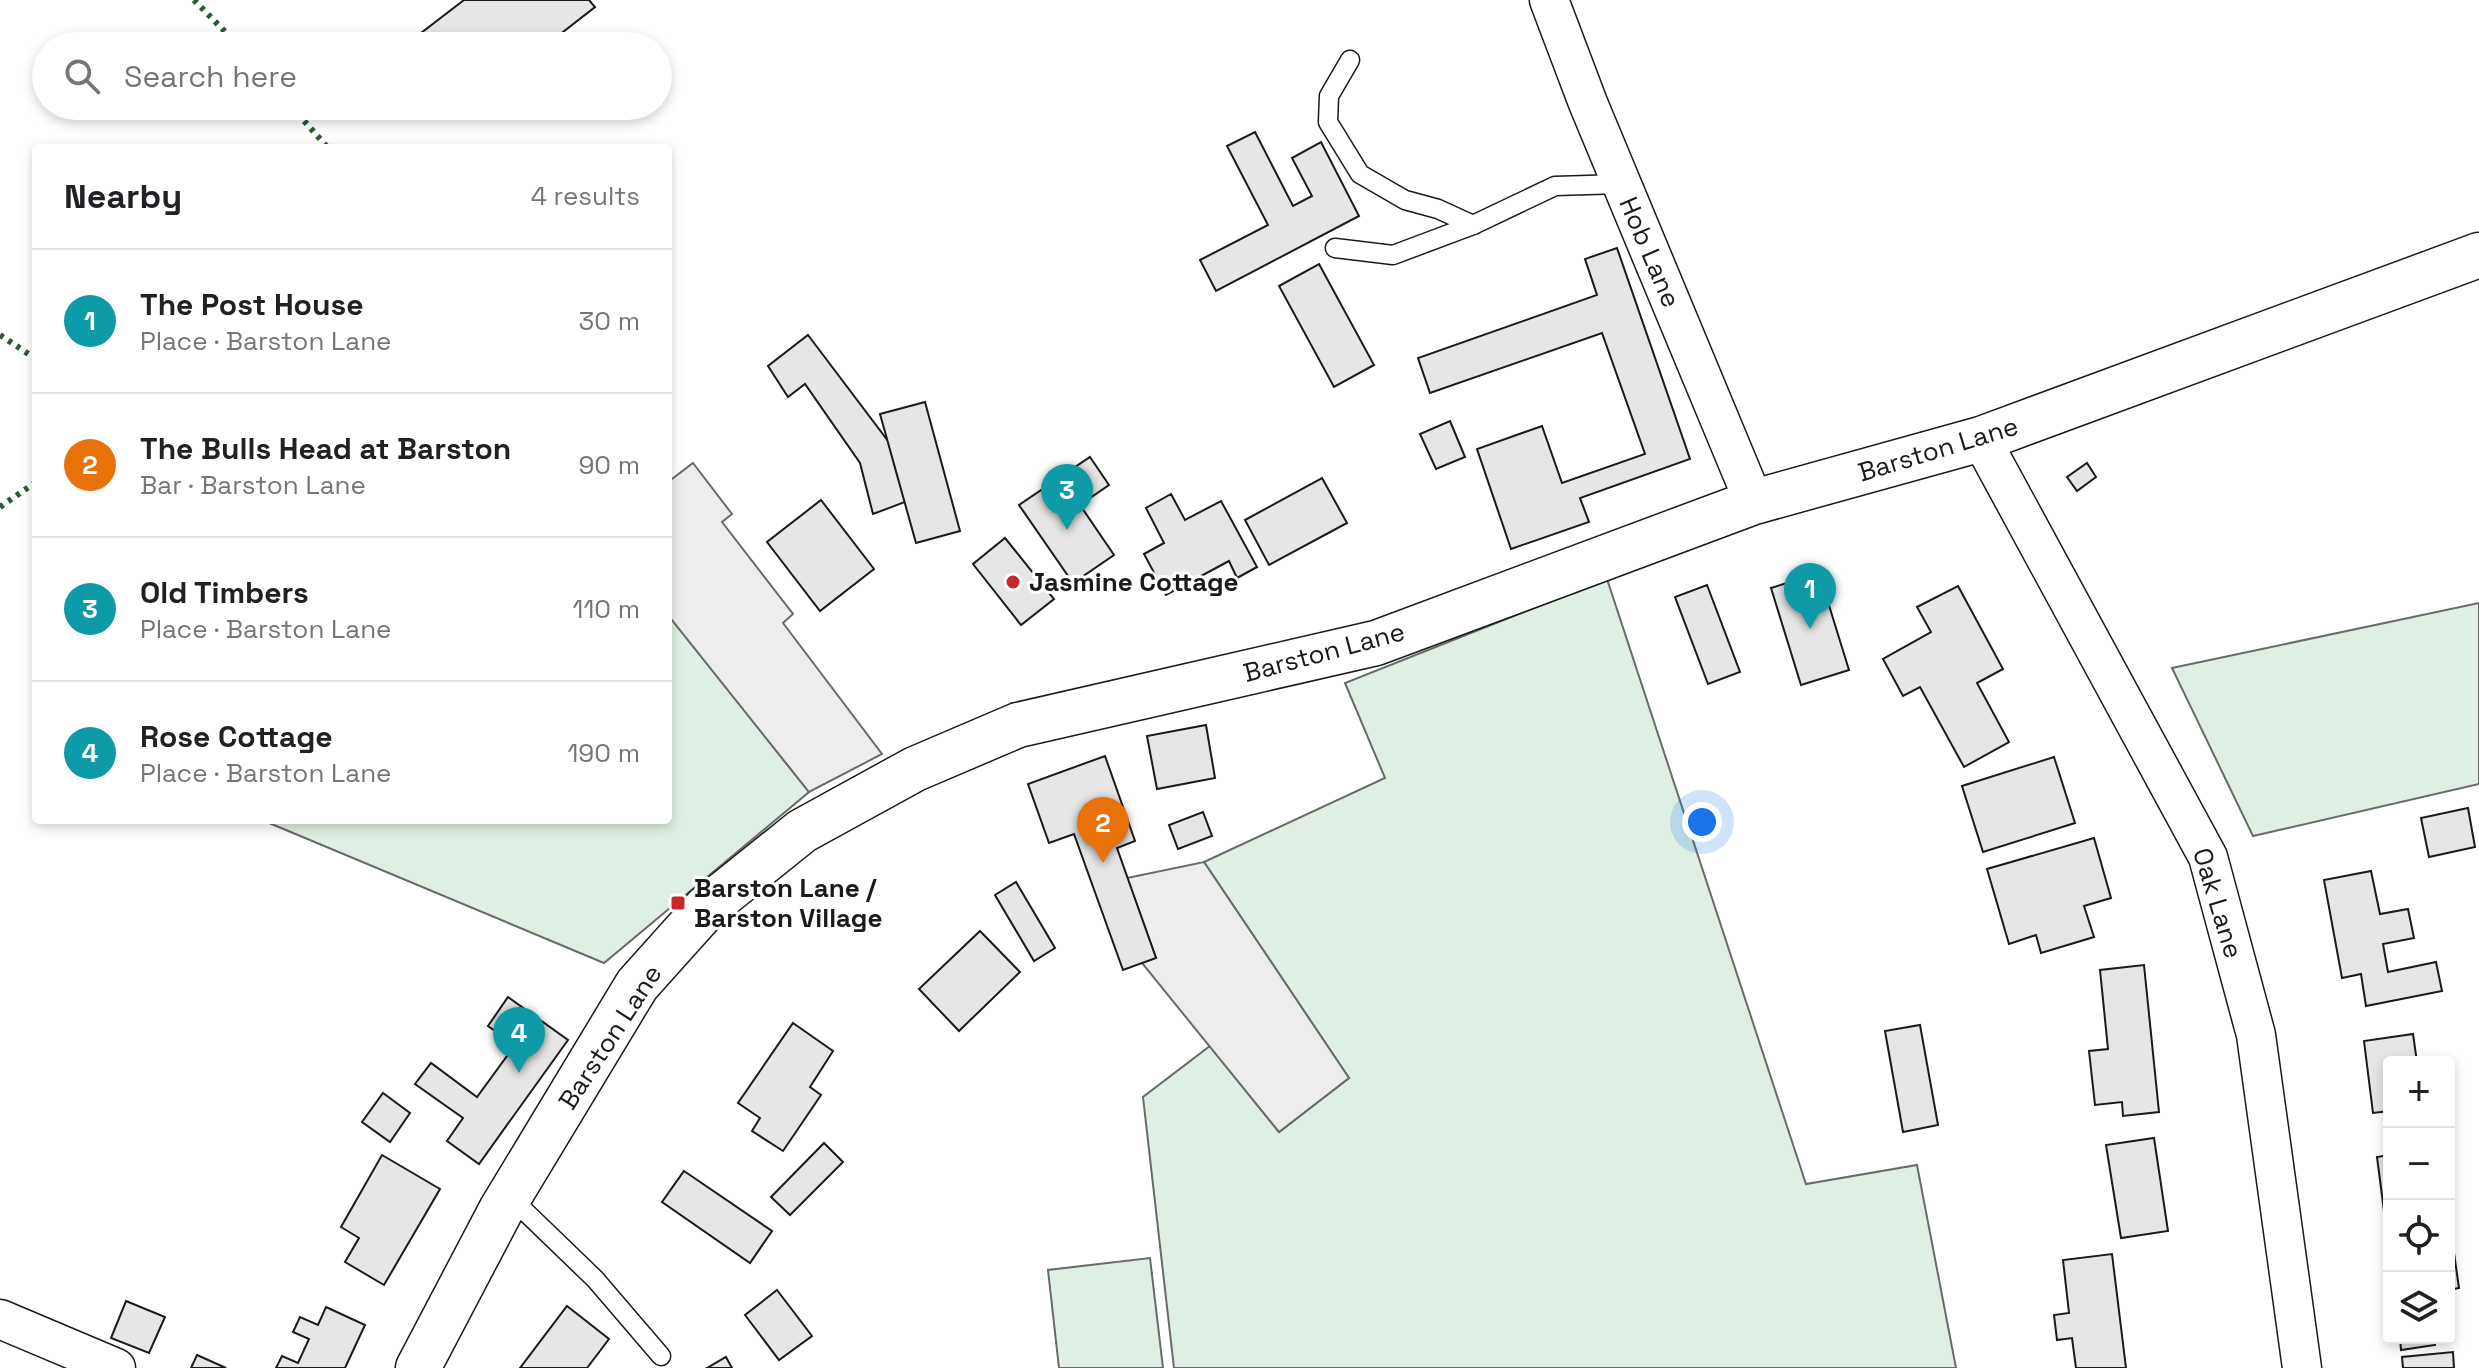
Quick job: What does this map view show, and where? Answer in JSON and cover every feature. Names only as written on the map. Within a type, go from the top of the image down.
[{"type":"street","name":"Hob Lane","points":[[1549,0],[1621,184],[1754,502]]},
{"type":"street","name":"Barston Lane","points":[[418,1368],[509,1196],[637,985],[706,908],[802,831],[915,769],[1018,725],[1376,643],[1754,502],[1981,439],[2479,255]]},
{"type":"street","name":"Oak Lane","points":[[1981,439],[2208,857],[2256,1035],[2302,1368]]},
{"type":"street","points":[[0,1319],[116,1368]]},
{"type":"lane","points":[[1350,60],[1329,96],[1328,122],[1360,174],[1405,200],[1438,209],[1473,225]]},
{"type":"lane","points":[[1335,248],[1393,255],[1473,225],[1555,186],[1621,184]]},
{"type":"lane","points":[[509,1196],[595,1279],[661,1356]]},
{"type":"green space","points":[[1607,579],[1806,1184],[1917,1165],[1956,1368],[1174,1368],[1143,1097],[1210,1046],[1279,1132],[1349,1078],[1204,862],[1385,778],[1345,683]]},
{"type":"green space","points":[[2479,603],[2479,784],[2253,836],[2172,668]]},
{"type":"green space","points":[[672,620],[809,792],[604,963],[272,824],[672,824]]},
{"type":"green space","points":[[1150,1258],[1163,1368],[1059,1368],[1048,1270]]},
{"type":"shaded area","points":[[693,463],[732,514],[722,522],[793,614],[783,623],[882,754],[809,792],[672,620],[672,479]]},
{"type":"shaded area","points":[[1204,862],[1349,1078],[1279,1132],[1142,963],[1156,958],[1127,878]]},
{"type":"building","points":[[464,0],[589,0],[595,7],[563,32],[422,32]]},
{"type":"building","points":[[1255,132],[1293,206],[1312,196],[1292,158],[1321,142],[1359,216],[1216,291],[1200,260],[1268,225],[1227,146]]},
{"type":"building","points":[[1617,248],[1690,459],[1580,498],[1589,522],[1511,549],[1477,449],[1542,426],[1562,483],[1645,454],[1602,333],[1430,393],[1418,358],[1597,295],[1585,259]]},
{"type":"building","points":[[1319,264],[1374,365],[1334,387],[1279,286]]},
{"type":"building","points":[[808,335],[888,441],[905,502],[873,514],[860,463],[805,384],[788,397],[768,366]]},
{"type":"building","points":[[925,402],[960,531],[916,543],[880,414]]},
{"type":"building","points":[[1450,421],[1465,457],[1436,469],[1420,434]]},
{"type":"building","points":[[1090,457],[1109,485],[1080,505],[1114,555],[1073,583],[1019,505]]},
{"type":"building","points":[[2087,463],[2096,477],[2077,491],[2067,477]]},
{"type":"building","points":[[1322,478],[1347,523],[1269,565],[1245,520]]},
{"type":"building","points":[[1171,494],[1185,520],[1221,501],[1257,567],[1237,578],[1229,561],[1166,595],[1144,554],[1164,543],[1146,508]]},
{"type":"building","points":[[821,500],[874,569],[820,611],[767,542]]},
{"type":"building","name":"Jasmine Cottage","points":[[1005,538],[1054,599],[1021,625],[973,564]]},
{"type":"building","points":[[1819,573],[1849,670],[1801,685],[1771,588]]},
{"type":"building","points":[[1707,585],[1740,672],[1708,684],[1675,597]]},
{"type":"building","points":[[1958,586],[2003,669],[1977,683],[2009,742],[1964,767],[1920,687],[1903,696],[1883,659],[1931,632],[1917,607]]},
{"type":"building","points":[[1206,725],[1215,778],[1157,789],[1147,736]]},
{"type":"building","points":[[1105,756],[1135,841],[1117,848],[1156,958],[1123,970],[1074,834],[1049,843],[1028,784]]},
{"type":"building","points":[[2054,757],[2075,823],[1983,852],[1962,786]]},
{"type":"building","points":[[2468,808],[2475,847],[2429,857],[2421,818]]},
{"type":"building","points":[[1203,812],[1212,836],[1178,849],[1169,825]]},
{"type":"building","points":[[2094,838],[2111,898],[2084,906],[2094,937],[2041,953],[2036,935],[2009,944],[1987,869]]},
{"type":"building","points":[[2371,871],[2380,914],[2408,909],[2414,938],[2383,944],[2388,972],[2436,962],[2442,991],[2366,1006],[2361,974],[2342,978],[2324,880]]},
{"type":"building","points":[[1016,882],[1055,948],[1034,961],[995,895]]},
{"type":"building","points":[[980,931],[1020,972],[959,1031],[919,989]]},
{"type":"building","points":[[2144,965],[2159,1112],[2123,1116],[2122,1102],[2095,1105],[2089,1051],[2108,1049],[2100,970]]},
{"type":"building","points":[[508,997],[568,1040],[479,1164],[447,1141],[463,1118],[415,1084],[431,1063],[477,1097],[515,1045],[488,1026]]},
{"type":"building","points":[[793,1023],[833,1051],[810,1087],[821,1095],[783,1151],[752,1131],[760,1118],[738,1103]]},
{"type":"building","points":[[1920,1025],[1938,1125],[1903,1132],[1885,1031]]},
{"type":"building","points":[[2413,1034],[2416,1056],[2383,1056],[2383,1112],[2373,1113],[2364,1041]]},
{"type":"building","points":[[383,1093],[410,1113],[390,1142],[362,1122]]},
{"type":"building","points":[[2154,1138],[2168,1231],[2121,1238],[2106,1145]]},
{"type":"building","points":[[824,1143],[843,1162],[790,1215],[771,1197]]},
{"type":"building","points":[[382,1155],[440,1189],[384,1285],[345,1262],[359,1238],[341,1227]]},
{"type":"building","points":[[2383,1156],[2383,1203],[2377,1157]]},
{"type":"building","points":[[684,1171],[772,1231],[750,1263],[662,1202]]},
{"type":"building","points":[[2112,1254],[2126,1368],[2076,1368],[2072,1338],[2057,1340],[2054,1315],[2069,1313],[2063,1260]]},
{"type":"building","points":[[2455,1260],[2459,1288],[2455,1289]]},
{"type":"building","points":[[777,1290],[812,1336],[779,1360],[745,1315]]},
{"type":"building","points":[[126,1301],[165,1317],[149,1353],[111,1338]]},
{"type":"building","points":[[567,1306],[609,1339],[587,1368],[520,1368]]},
{"type":"building","points":[[326,1307],[365,1325],[345,1368],[276,1368],[282,1356],[298,1363],[309,1339],[293,1332],[300,1317],[318,1325]]},
{"type":"building","points":[[2400,1344],[2435,1344],[2435,1345],[2401,1350]]},
{"type":"building","points":[[2453,1352],[2454,1368],[2403,1368],[2402,1357]]},
{"type":"building","points":[[197,1355],[226,1368],[191,1368]]},
{"type":"building","points":[[726,1357],[732,1368],[707,1368]]},
{"type":"hedge","points":[[194,0],[225,32]]},
{"type":"hedge","points":[[303,120],[324,144]]},
{"type":"hedge","points":[[0,335],[32,356]]},
{"type":"hedge","points":[[0,507],[32,485]]},
{"type":"place","name":"Old Timbers","points":[[1067,530]]},
{"type":"place","name":"Jasmine Cottage","points":[[1013,582]]},
{"type":"place","name":"The Post House","points":[[1810,629]]},
{"type":"place","name":"The Bulls Head at Barston","points":[[1103,863]]},
{"type":"place","name":"Barston Lane / Barston Village","points":[[678,903]]},
{"type":"place","name":"Rose Cottage","points":[[519,1073]]}]
